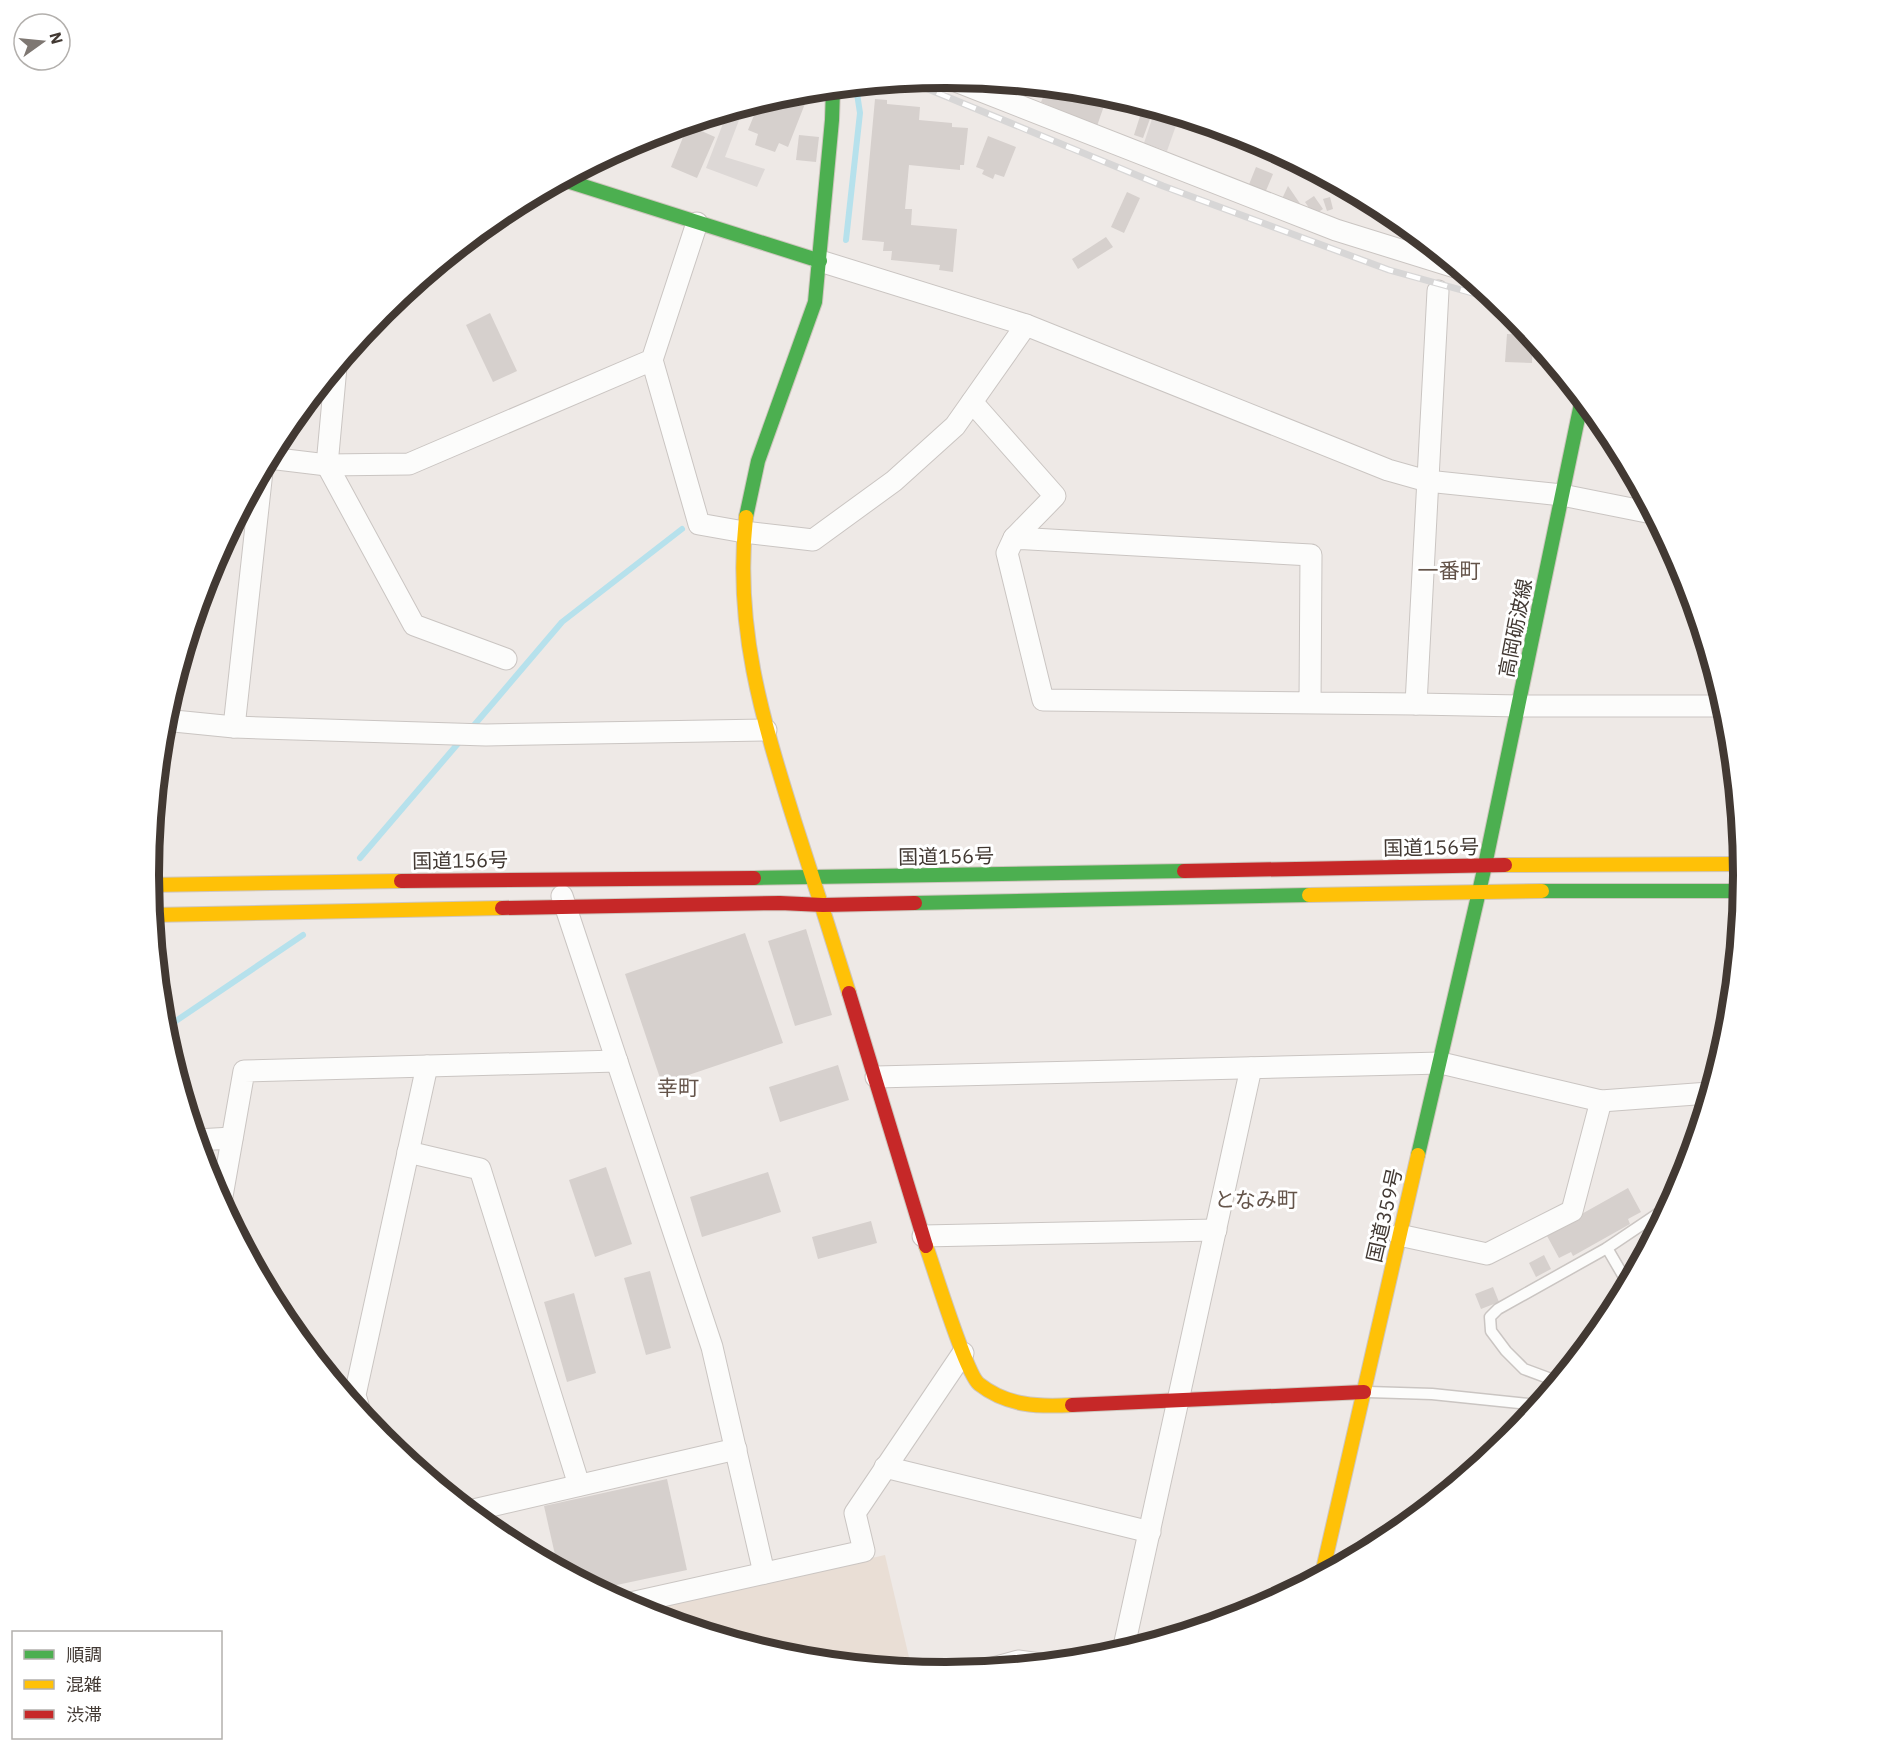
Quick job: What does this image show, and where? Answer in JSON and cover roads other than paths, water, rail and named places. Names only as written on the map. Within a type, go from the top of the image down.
[{"type":"main road","points":[[833,97],[815,302],[758,461],[744,532],[745,622],[753,677],[766,730],[876,1077],[923,1236],[963,1353],[977,1383],[1013,1403],[1057,1406],[1364,1392]]},
{"type":"main road","points":[[573,183],[696,224],[820,261]]},
{"type":"main road","name":"高岡砺波線","points":[[1485,865],[1520,706],[1580,410]]},
{"type":"main road","name":"国道156号","points":[[159,885],[556,878],[813,878],[1485,865],[1733,864]]},
{"type":"main road","name":"国道359号","points":[[1324,1565],[1485,865]]},
{"type":"main road","points":[[161,915],[566,909],[780,903],[822,905],[1480,891],[1732,891]]},
{"type":"street","points":[[976,89],[1336,230],[1433,258]]},
{"type":"street","points":[[696,224],[652,360],[699,524],[813,540],[894,481],[955,426],[1026,325]]},
{"type":"street","points":[[820,261],[1026,325],[1388,470],[1426,481],[1562,495],[1644,511]]},
{"type":"street","points":[[1416,704],[1426,481],[1438,291]]},
{"type":"street","points":[[279,459],[327,465],[409,464],[652,360]]},
{"type":"street","points":[[335,380],[327,465],[414,625],[506,659]]},
{"type":"street","points":[[972,402],[1055,496],[1014,538],[1007,553],[1043,700],[1714,706]]},
{"type":"street","points":[[234,728],[260,490]]},
{"type":"street","points":[[1014,538],[1311,555],[1310,703]]},
{"type":"street","points":[[174,721],[234,728],[486,735],[766,730]]},
{"type":"street","points":[[556,878],[712,1347],[764,1573]]},
{"type":"street","points":[[224,1187],[244,1071],[617,1061]]},
{"type":"street","points":[[876,1077],[1441,1063],[1600,1101],[1702,1094]]},
{"type":"street","points":[[355,1395],[427,1066]]},
{"type":"street","points":[[1125,1641],[1251,1068]]},
{"type":"street","points":[[1399,1235],[1487,1254],[1572,1211],[1600,1101]]},
{"type":"street","points":[[205,1140],[232,1138]]},
{"type":"street","points":[[408,1152],[480,1169],[579,1485]]},
{"type":"street","points":[[923,1236],[1216,1230]]},
{"type":"street","points":[[640,1601],[864,1551],[855,1513],[963,1353]]},
{"type":"street","points":[[479,1509],[736,1449]]},
{"type":"street","points":[[885,1467],[1150,1532]]},
{"type":"lane","points":[[1550,1379],[1524,1369],[1506,1351],[1491,1331],[1490,1317],[1498,1309],[1607,1248],[1655,1216]]},
{"type":"lane","points":[[1607,1248],[1623,1276]]},
{"type":"lane","points":[[1364,1392],[1432,1394],[1529,1404]]},
{"type":"waterway","points":[[846,240],[860,113],[857,94]]},
{"type":"waterway","points":[[470,730],[562,622],[682,529]]},
{"type":"waterway","points":[[360,858],[461,740]]},
{"type":"waterway","points":[[173,1023],[303,935]]},
{"type":"railway","points":[[927,89],[1163,186],[1389,270],[1475,294]]},
{"type":"district","name":"一番町","points":[[1449,570]]},
{"type":"district","name":"幸町","points":[[678,1087]]},
{"type":"district","name":"となみ町","points":[[1256,1199]]}]
